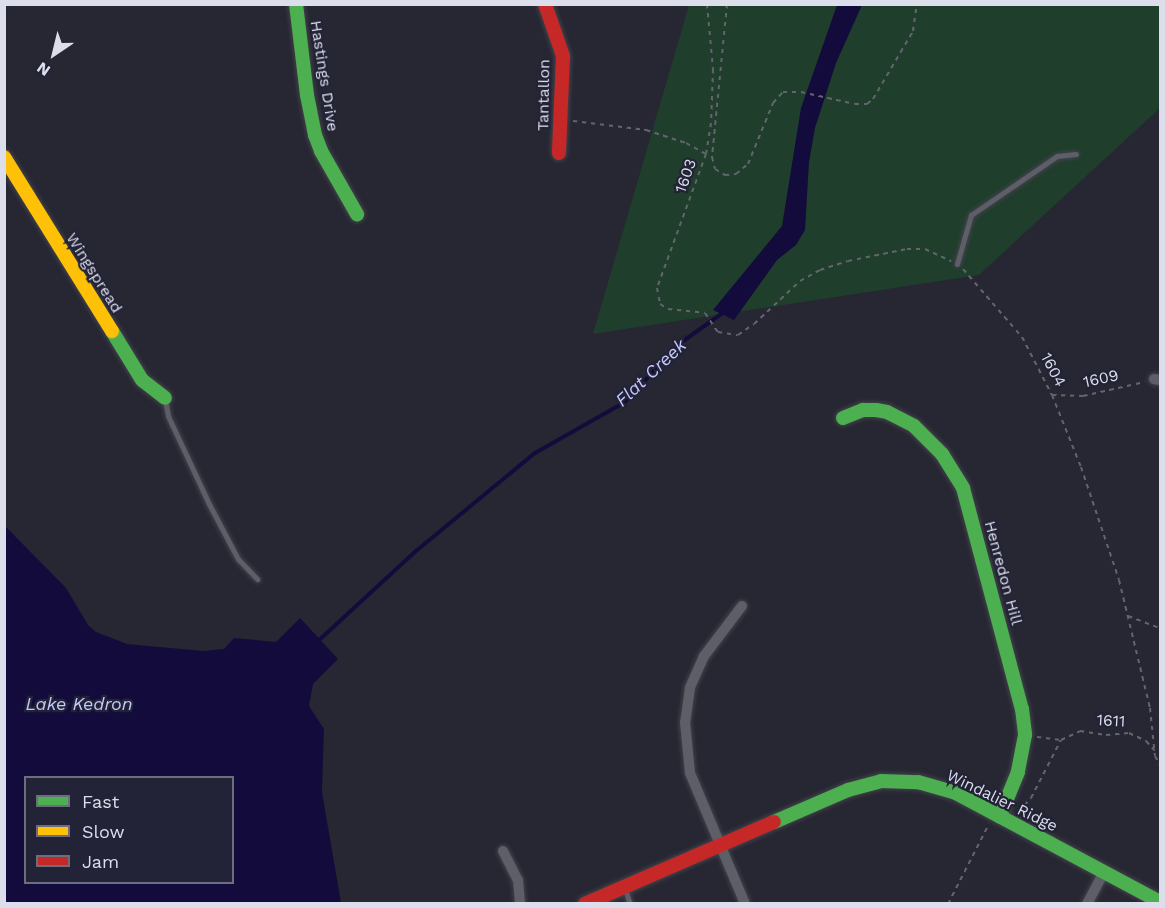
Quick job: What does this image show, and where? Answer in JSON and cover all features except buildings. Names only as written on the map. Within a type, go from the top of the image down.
[{"type":"street","name":"Hastings Drive","points":[[296,4],[310,118],[321,151],[357,214]]},
{"type":"street","name":"Tantallon","points":[[545,4],[562,56],[559,153]]},
{"type":"street","name":"Wingspread","points":[[4,157],[142,380],[165,398]]},
{"type":"street","name":"Henredon Hill","points":[[843,418],[863,410],[876,410],[893,415],[914,426],[929,439],[953,469],[966,499],[1022,709],[1025,735],[1018,772],[997,814]]},
{"type":"street","points":[[742,606],[704,656],[690,688],[685,722],[690,773],[745,903]]},
{"type":"street","name":"Windalier Ridge","points":[[585,903],[625,888],[829,797],[881,782],[918,782],[939,787],[997,814],[1161,902]]},
{"type":"street","points":[[503,850],[518,880],[520,903]]},
{"type":"street","points":[[1087,903],[1104,872]]},
{"type":"lane","points":[[957,264],[971,215],[1057,156],[1076,154]]},
{"type":"lane","points":[[165,398],[168,416],[209,504],[238,559],[257,579]]},
{"type":"lane","points":[[625,888],[630,903]]},
{"type":"path","name":"1603","points":[[707,4],[713,69],[706,154],[657,288],[660,304],[668,309],[705,313],[718,332]]},
{"type":"path","points":[[727,4],[712,157],[715,169],[725,175],[736,174],[748,164],[773,103],[783,92],[801,92],[855,104],[867,104],[873,99],[913,31],[917,4]]},
{"type":"path","points":[[561,120],[646,130],[686,143],[706,154]]},
{"type":"path","name":"1604","points":[[718,332],[738,335],[754,324],[800,281],[820,270],[848,261],[907,249],[925,249],[957,264],[974,280],[1022,337],[1052,395],[1110,552],[1128,616],[1150,708],[1155,751],[1161,765]]},
{"type":"path","name":"1609","points":[[1052,395],[1083,396],[1157,380]]},
{"type":"path","points":[[1128,616],[1161,628]]},
{"type":"path","name":"1611","points":[[1025,735],[1062,740],[1080,731],[1106,735],[1129,734],[1146,741],[1155,751]]},
{"type":"path","points":[[1013,823],[1017,813],[1031,798],[1062,740]]},
{"type":"path","points":[[948,903],[997,814]]},
{"type":"green space","name":"Flat Creek","points":[[689,5],[1160,5],[1160,108],[979,275],[593,334]]},
{"type":"water","points":[[837,5],[862,5],[836,63],[815,128],[809,162],[805,230],[796,245],[777,260],[734,320],[713,310],[782,226],[801,108]]},
{"type":"water","name":"Lake Kedron","points":[[5,526],[66,588],[88,625],[96,632],[127,644],[203,651],[224,649],[234,638],[276,642],[300,618],[338,659],[313,684],[309,706],[324,729],[322,792],[341,903],[5,903]]},
{"type":"waterway","name":"Flat Creek","points":[[317,642],[416,551],[535,453],[625,402],[679,344],[724,312]]},
{"type":"traffic: fast","points":[[296,4],[307,95],[315,135],[321,151],[357,214]]},
{"type":"traffic: fast","points":[[112,331],[142,380],[165,398]]},
{"type":"traffic: fast","points":[[843,418],[863,410],[876,410],[887,412],[914,426],[942,454],[963,488],[1022,709],[1025,735],[1018,772],[1000,816]]},
{"type":"traffic: fast","points":[[774,822],[848,790],[881,781],[918,782],[956,793],[1160,902]]},
{"type":"traffic: slow","points":[[4,157],[112,331]]},
{"type":"traffic: jam","points":[[545,4],[563,56],[559,153]]},
{"type":"traffic: jam","points":[[585,904],[774,822]]}]
